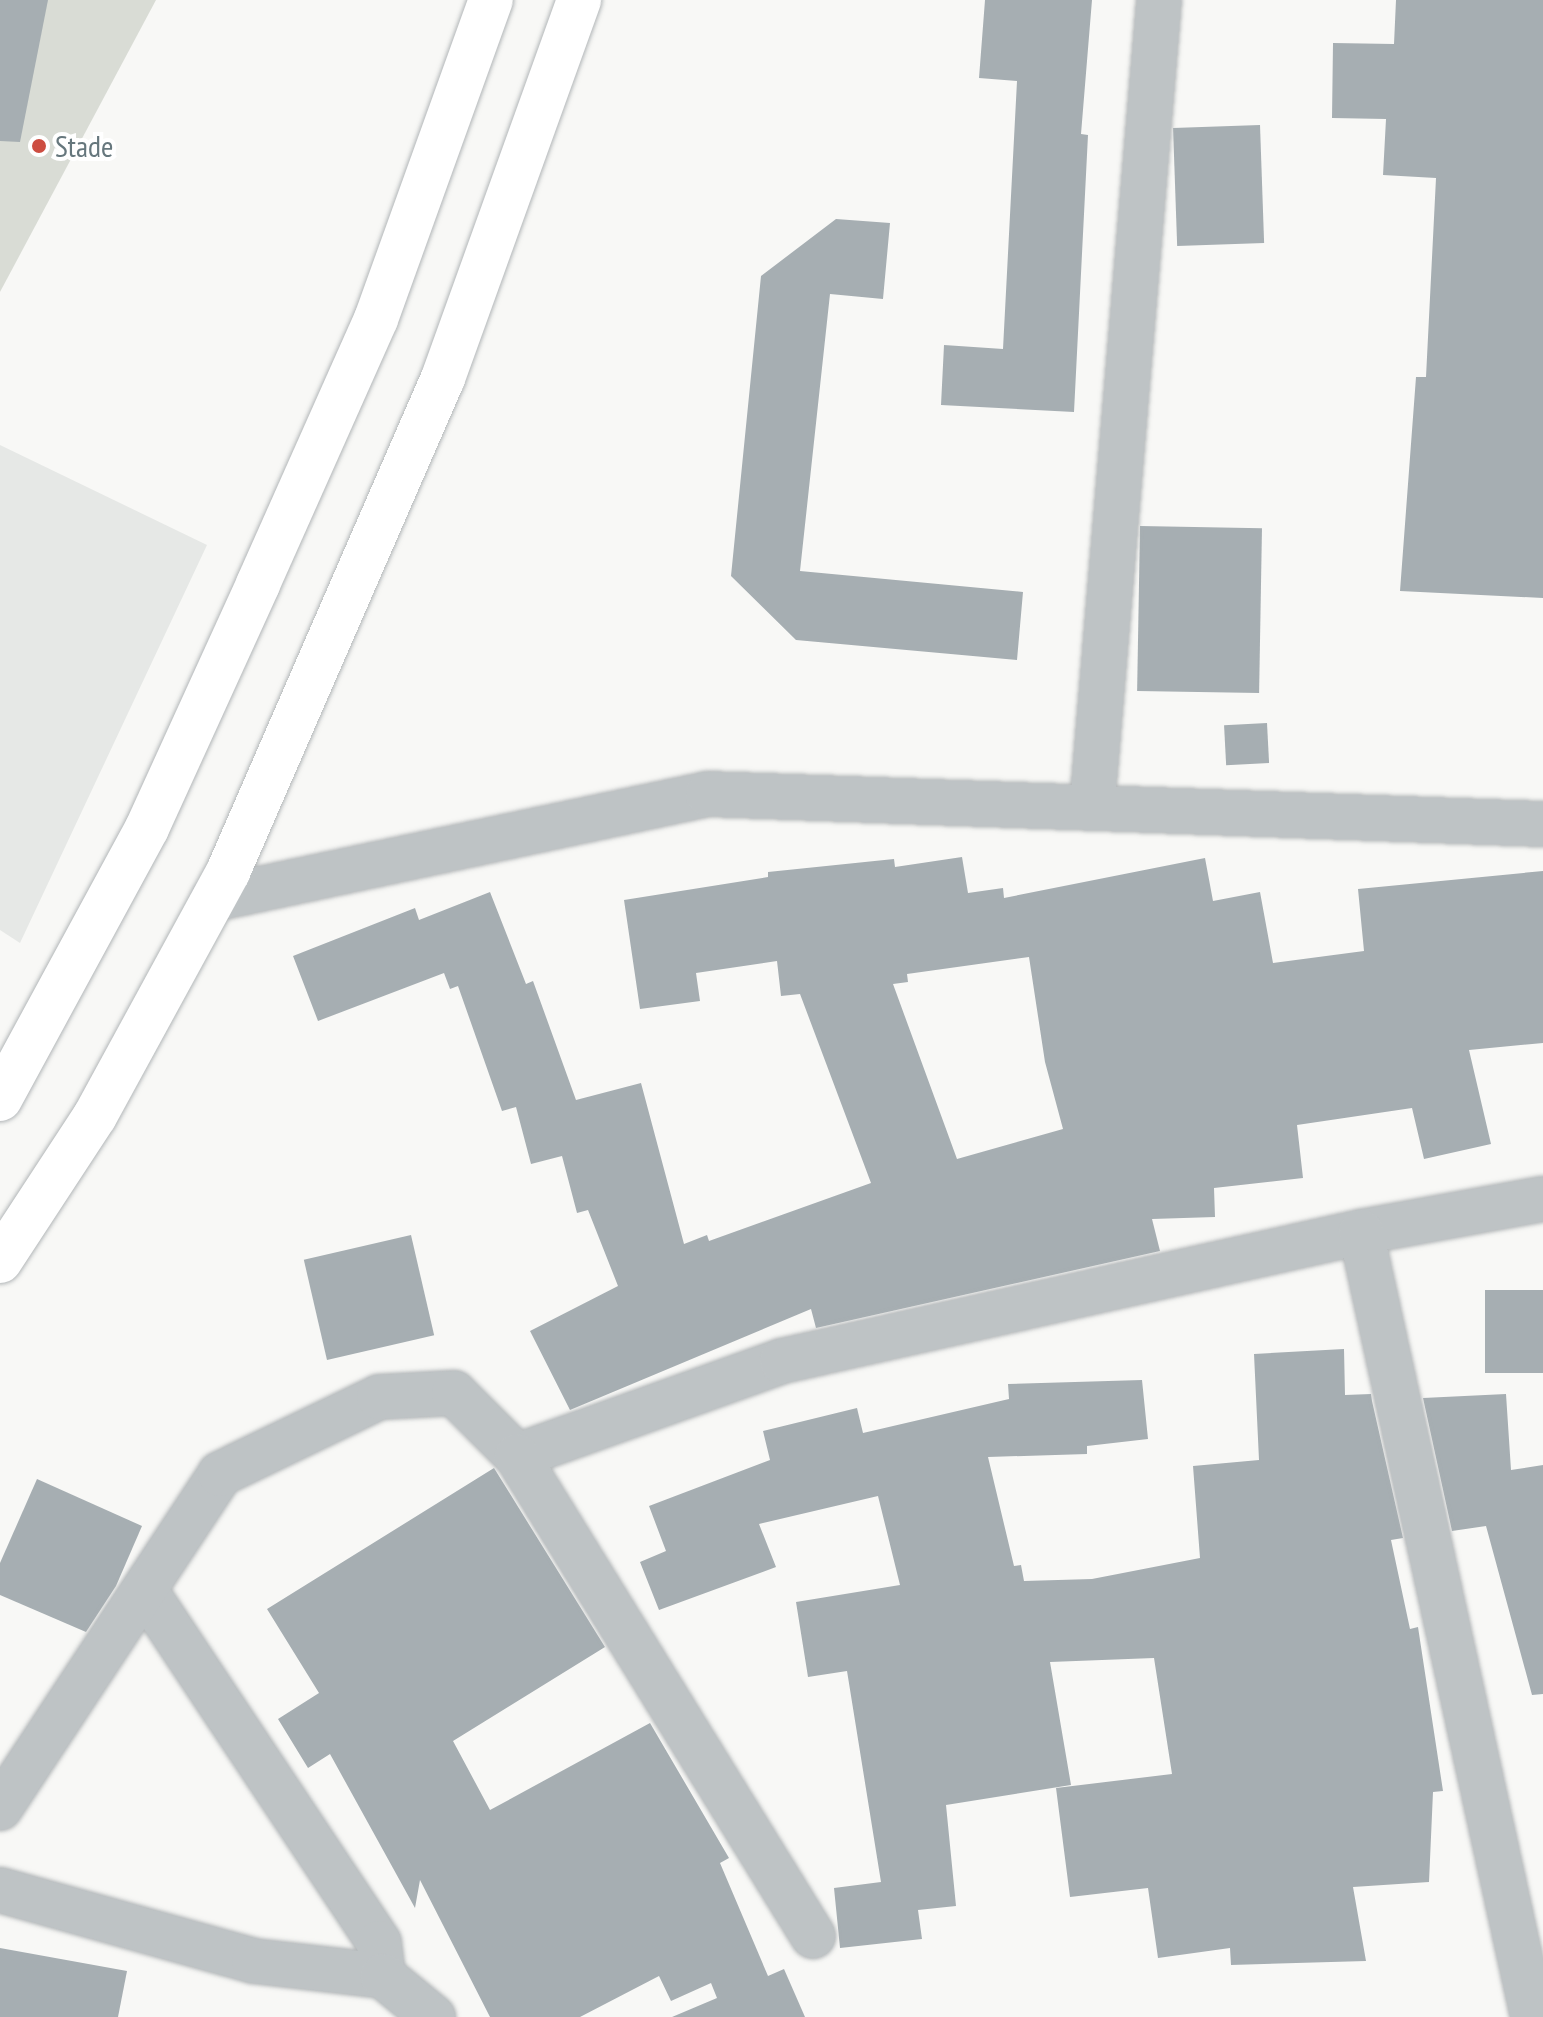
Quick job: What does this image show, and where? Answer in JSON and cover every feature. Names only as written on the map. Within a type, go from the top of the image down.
[{"type":"highway","points":[[0,1099],[147,828],[258,584],[376,319],[491,0]]},
{"type":"highway","points":[[0,1261],[95,1116],[213,899],[324,658],[443,378],[579,0]]},
{"type":"street","points":[[1092,807],[1159,0]]},
{"type":"street","points":[[213,899],[708,794],[1543,824]]},
{"type":"street","points":[[517,1456],[782,1361],[1361,1232],[1543,1199]]},
{"type":"street","points":[[1361,1232],[1533,2017]]},
{"type":"street","points":[[0,1808],[146,1592],[220,1474],[379,1397],[454,1393],[517,1456],[813,1936]]},
{"type":"street","points":[[146,1592],[379,1943],[383,1976]]},
{"type":"street","points":[[0,1890],[254,1961],[383,1976],[433,2017]]},
{"type":"shaded area","name":"Stade","points":[[0,0],[156,0],[0,292]]},
{"type":"shaded area","points":[[0,445],[207,545],[20,943],[0,930]]},
{"type":"building","points":[[0,0],[48,0],[20,142],[0,141]]},
{"type":"building","points":[[985,0],[1092,0],[1081,134],[1088,135],[1074,412],[941,405],[944,345],[1003,349],[1017,81],[979,78]]},
{"type":"building","points":[[1396,0],[1543,0],[1543,598],[1400,591],[1416,377],[1426,377],[1436,178],[1383,175],[1386,119],[1332,118],[1333,43],[1394,44]]},
{"type":"building","points":[[1260,125],[1264,243],[1177,246],[1173,128]]},
{"type":"building","points":[[836,219],[890,223],[883,299],[830,294],[800,571],[1023,592],[1017,660],[796,640],[731,576],[761,276]]},
{"type":"building","points":[[1140,526],[1262,528],[1259,693],[1137,691]]},
{"type":"building","points":[[1267,723],[1269,763],[1226,765],[1224,725]]},
{"type":"building","points":[[962,857],[968,893],[1003,888],[1004,898],[1205,858],[1213,901],[1260,892],[1273,963],[1364,951],[1358,889],[1543,871],[1543,1043],[1469,1050],[1491,1144],[1424,1159],[1412,1108],[1297,1125],[1303,1178],[1214,1188],[1215,1217],[1152,1219],[1160,1251],[816,1328],[811,1309],[570,1410],[530,1331],[618,1286],[588,1210],[577,1213],[562,1156],[531,1164],[516,1107],[502,1111],[458,986],[450,989],[444,973],[318,1021],[293,956],[415,908],[419,920],[490,892],[526,984],[533,981],[576,1100],[641,1083],[684,1244],[707,1235],[709,1241],[871,1183],[800,994],[781,996],[777,961],[696,973],[700,1001],[640,1009],[624,900],[768,877],[768,872],[894,859],[895,867]],"holes":[[[1029,957],[1045,1062],[1063,1129],[957,1159],[893,984],[908,982],[907,974]]]},
{"type":"building","points":[[411,1235],[434,1335],[327,1360],[304,1260]]},
{"type":"building","points":[[1485,1290],[1543,1290],[1543,1373],[1485,1373]]},
{"type":"building","points":[[1344,1349],[1345,1395],[1371,1394],[1403,1538],[1391,1540],[1410,1629],[1418,1627],[1443,1791],[1433,1792],[1429,1882],[1353,1887],[1366,1961],[1231,1965],[1230,1948],[1158,1958],[1148,1888],[1070,1897],[1056,1788],[1172,1774],[1154,1658],[1050,1662],[1071,1785],[946,1805],[956,1906],[918,1910],[922,1939],[840,1948],[834,1888],[881,1882],[847,1671],[808,1677],[796,1602],[900,1585],[878,1496],[759,1524],[776,1567],[659,1610],[640,1562],[666,1551],[649,1506],[770,1460],[763,1431],[857,1408],[863,1433],[1009,1399],[1008,1384],[1142,1380],[1148,1439],[1087,1446],[1087,1454],[988,1457],[1014,1566],[1021,1565],[1024,1581],[1092,1579],[1200,1558],[1193,1466],[1259,1460],[1254,1354]]},
{"type":"building","points":[[1506,1394],[1511,1470],[1543,1465],[1543,1694],[1532,1695],[1486,1526],[1452,1531],[1423,1398]]},
{"type":"building","points":[[494,1468],[605,1647],[453,1741],[490,1810],[650,1723],[729,1858],[720,1863],[768,1976],[784,1969],[805,2017],[672,2017],[717,1998],[711,1983],[671,2001],[659,1976],[580,2017],[490,2017],[420,1880],[415,1908],[330,1754],[308,1768],[278,1719],[319,1693],[267,1609]]},
{"type":"building","points":[[37,1479],[142,1526],[116,1586],[86,1632],[0,1595],[0,1563]]},
{"type":"building","points":[[0,1948],[127,1971],[118,2017],[0,2017]]},
{"type":"place","name":"Stade","points":[[39,146]]}]
